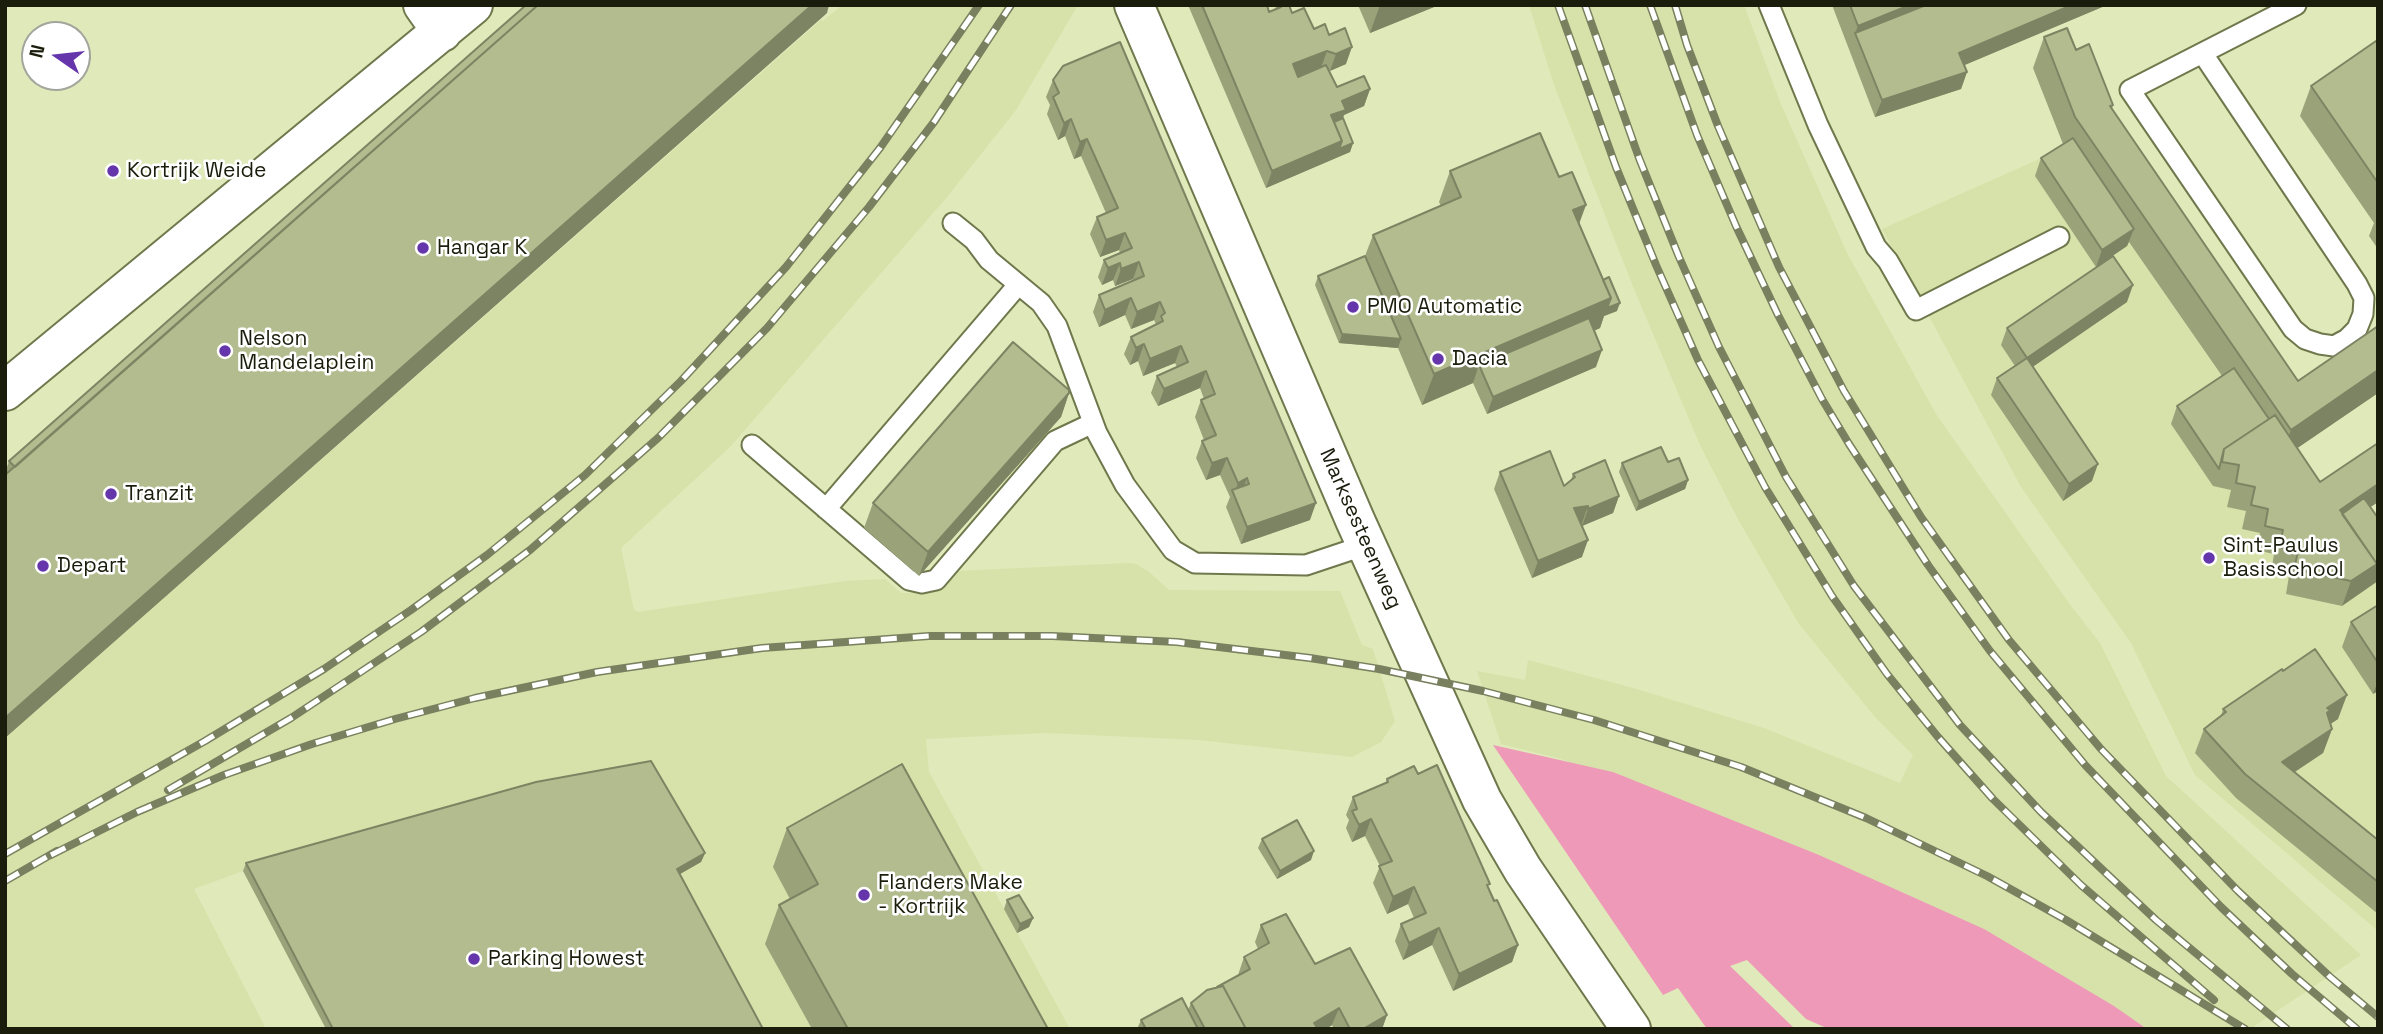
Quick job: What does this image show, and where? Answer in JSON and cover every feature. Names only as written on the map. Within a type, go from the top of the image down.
[{"type":"street","points":[[5,391],[433,18],[473,5]]},
{"type":"street","name":"Marksesteenweg","points":[[1133,5],[1366,545],[1482,800],[1523,870],[1631,1029]]},
{"type":"lane","points":[[1769,5],[1818,125],[1870,235],[1916,310],[2059,237]]},
{"type":"lane","points":[[2203,54],[2361,291],[2364,298],[2363,314],[2357,329],[2334,346],[2305,339],[2293,329],[2130,90],[2296,5]]},
{"type":"lane","points":[[953,223],[974,240],[989,260],[1041,303],[1057,326],[1093,424],[1125,485],[1174,550],[1195,564],[1306,565],[1366,545]]},
{"type":"lane","points":[[826,509],[1018,285]]},
{"type":"lane","points":[[752,445],[909,580],[922,583],[936,580],[1055,441],[1093,424]]},
{"type":"shaded area","points":[[842,5],[1078,5],[1016,110],[947,197],[731,446],[621,548],[634,610],[638,612],[845,581],[885,579],[901,593],[924,593],[944,588],[957,571],[1128,563],[1148,571],[1169,590],[1340,591],[1362,645],[1373,649],[1395,721],[1381,742],[1352,757],[1199,740],[1045,733],[926,739],[929,772],[1070,1029],[755,1029],[673,878],[701,862],[243,871],[194,889],[266,1029],[5,1029],[5,738],[821,20]]},
{"type":"shaded area","points":[[1529,5],[1744,5],[1780,102],[1847,253],[1936,414],[2100,643],[2166,776],[2361,955],[2250,1029],[2148,1029],[2035,959],[1562,759],[1501,744],[1477,671],[1525,680],[1528,660],[1633,688],[1764,728],[1900,783],[1913,755],[1875,717],[1799,624],[1739,521],[1700,445],[1634,289],[1554,85]]},
{"type":"shaded area","name":"Sint-Paulus Basisschool","points":[[2064,148],[2368,588],[2378,581],[2378,931],[2195,775],[2131,643],[2021,487],[1882,229]]},
{"type":"shaded area","points":[[1493,745],[1613,772],[1819,855],[1984,929],[2114,1006],[2147,1029],[1829,1029],[1806,1019],[1747,960],[1730,966],[1795,1029],[1707,1029],[1678,988],[1663,995]]},
{"type":"building","points":[[526,5],[538,5],[15,467],[9,461]]},
{"type":"building","name":"Hangar K","points":[[538,5],[812,5],[5,718],[5,475]]},
{"type":"building","points":[[1202,5],[1267,5],[1269,12],[1281,7],[1279,5],[1289,5],[1292,13],[1304,8],[1314,29],[1325,24],[1329,35],[1345,28],[1352,47],[1336,54],[1327,51],[1293,64],[1298,77],[1326,65],[1337,87],[1364,76],[1370,89],[1342,101],[1346,110],[1331,115],[1342,141],[1272,171]]},
{"type":"building","points":[[1850,5],[1910,5],[1858,26]]},
{"type":"building","points":[[1926,5],[2072,5],[1959,53],[1967,72],[1882,100],[1855,33]]},
{"type":"building","points":[[2067,28],[2076,50],[2089,44],[2113,105],[2110,106],[2298,381],[2378,326],[2378,370],[2291,430],[2075,117],[2044,37]]},
{"type":"building","points":[[2376,41],[2378,44],[2378,183],[2311,86]]},
{"type":"building","points":[[1120,42],[1316,503],[1247,527],[1232,490],[1249,484],[1247,478],[1238,483],[1227,458],[1212,463],[1202,441],[1216,435],[1201,400],[1215,394],[1206,371],[1164,389],[1157,376],[1188,362],[1181,346],[1150,359],[1144,344],[1136,348],[1131,337],[1163,321],[1161,316],[1165,313],[1160,302],[1137,312],[1131,298],[1105,310],[1099,295],[1144,276],[1139,262],[1121,269],[1120,263],[1108,268],[1104,260],[1132,248],[1125,233],[1106,240],[1097,217],[1118,208],[1087,139],[1080,142],[1071,119],[1064,123],[1053,97],[1059,93],[1053,80],[1063,66]]},
{"type":"building","points":[[1343,118],[1353,143],[1339,149],[1342,141],[1334,122]]},
{"type":"building","points":[[1540,133],[1559,177],[1572,172],[1586,205],[1573,210],[1611,298],[1434,374],[1373,235],[1461,197],[1450,171]]},
{"type":"building","points":[[2073,138],[2134,229],[2102,250],[2041,158]]},
{"type":"building","points":[[1365,256],[1401,339],[1342,334],[1318,276]]},
{"type":"building","points":[[2113,256],[2133,285],[2027,358],[2007,328]]},
{"type":"building","points":[[1609,277],[1620,303],[1607,308],[1611,298],[1603,280]]},
{"type":"building","points":[[1589,318],[1602,350],[1493,397],[1479,365]]},
{"type":"building","points":[[1013,342],[1069,390],[1069,393],[928,552],[873,503]]},
{"type":"building","points":[[2027,358],[2098,464],[2069,484],[1997,378]]},
{"type":"building","points":[[2234,368],[2269,419],[2224,449],[2219,469],[2177,406]]},
{"type":"building","points":[[2275,415],[2320,482],[2378,443],[2378,484],[2340,510],[2377,564],[2351,581],[2294,569],[2298,552],[2279,547],[2283,530],[2265,526],[2268,509],[2251,505],[2255,487],[2236,483],[2239,465],[2222,462],[2224,449]]},
{"type":"building","points":[[1661,447],[1668,462],[1679,458],[1688,480],[1639,502],[1622,463]]},
{"type":"building","points":[[1550,451],[1564,486],[1575,477],[1573,474],[1605,460],[1619,496],[1588,509],[1588,506],[1574,508],[1588,540],[1538,561],[1500,472]]},
{"type":"building","points":[[2364,498],[2378,518],[2378,569],[2374,571],[2377,564],[2342,514]]},
{"type":"building","points":[[2378,605],[2378,663],[2351,622]]},
{"type":"building","points":[[2315,649],[2347,695],[2327,708],[2330,710],[2327,713],[2332,729],[2282,762],[2378,840],[2378,882],[2245,774],[2204,729],[2226,712],[2223,709]]},
{"type":"building","name":"Parking Howest","points":[[651,761],[705,853],[677,869],[763,1029],[333,1029],[246,863],[536,782]]},
{"type":"building","name":"Flanders Make - Kortrijk","points":[[902,764],[1048,1029],[848,1029],[779,905],[818,884],[787,828]]},
{"type":"building","points":[[1437,765],[1490,884],[1487,885],[1494,901],[1497,900],[1518,945],[1459,974],[1439,928],[1409,943],[1401,924],[1426,913],[1414,887],[1393,897],[1379,866],[1392,861],[1371,819],[1359,825],[1352,811],[1357,809],[1353,797],[1388,782],[1387,779],[1414,766],[1418,774]]},
{"type":"building","points":[[1297,820],[1314,851],[1280,871],[1262,839]]},
{"type":"building","points":[[1019,895],[1033,918],[1020,924],[1007,900]]},
{"type":"building","points":[[1286,914],[1315,964],[1350,948],[1387,1015],[1363,1029],[1350,1029],[1339,1008],[1314,1023],[1318,1029],[1246,1029],[1223,986],[1217,987],[1250,969],[1244,957],[1269,943],[1261,925]]},
{"type":"building","points":[[1223,986],[1246,1029],[1205,1029],[1191,1003],[1207,990]]},
{"type":"building","points":[[1182,998],[1198,1029],[1146,1029],[1141,1020]]},
{"type":"railway","points":[[5,854],[205,741],[324,669],[487,555],[585,475],[681,381],[786,267],[880,148],[979,5]]},
{"type":"railway","points":[[168,790],[291,718],[421,632],[530,550],[658,438],[767,328],[869,207],[934,122],[1011,5]]},
{"type":"railway","points":[[1558,5],[1616,167],[1698,360],[1765,487],[1832,596],[1887,674],[1993,799],[2081,885],[2214,1000]]},
{"type":"railway","points":[[1585,5],[1639,158],[1719,347],[1786,477],[1854,586],[1960,725],[2041,812],[2156,920],[2287,1029]]},
{"type":"railway","points":[[1650,5],[1697,135],[1778,315],[1822,399],[1928,565],[1990,651],[2086,766],[2221,907],[2292,974],[2357,1029]]},
{"type":"railway","points":[[1675,5],[1718,126],[1779,267],[1844,391],[1921,517],[2009,640],[2101,749],[2238,891],[2329,976],[2378,1017]]},
{"type":"railway","points":[[51,855],[137,812],[224,775],[312,744],[475,698],[597,672],[762,648],[929,636],[1052,636],[1177,642],[1379,669],[1483,691],[1594,720],[1741,767],[1866,818],[1987,876],[2066,920],[2245,1029]]},
{"type":"railway","points":[[5,881],[57,851]]},
{"type":"place","name":"Kortrijk Weide","points":[[113,171]]},
{"type":"place","name":"Hangar K","points":[[423,248]]},
{"type":"place","name":"PMO Automatic","points":[[1353,307]]},
{"type":"place","name":"Nelson Mandelaplein","points":[[225,351]]},
{"type":"place","name":"Dacia","points":[[1438,359]]},
{"type":"place","name":"Tranzit","points":[[111,494]]},
{"type":"place","name":"Sint-Paulus Basisschool","points":[[2209,558]]},
{"type":"place","name":"Depart","points":[[43,566]]},
{"type":"place","name":"Flanders Make - Kortrijk","points":[[864,895]]},
{"type":"place","name":"Parking Howest","points":[[474,959]]}]
